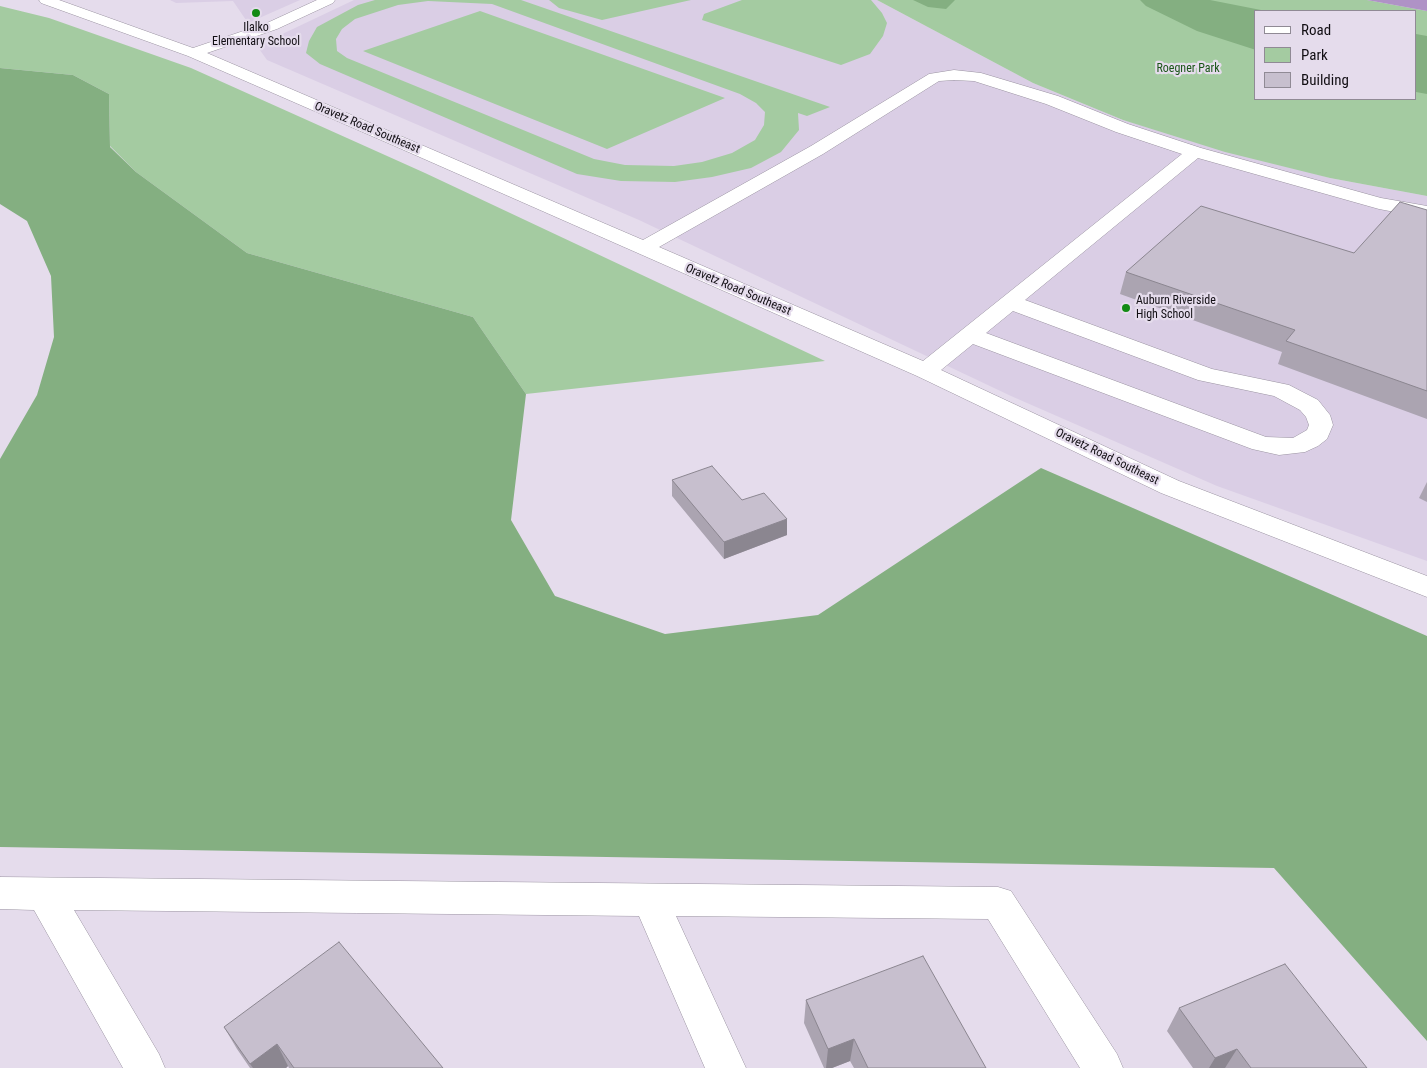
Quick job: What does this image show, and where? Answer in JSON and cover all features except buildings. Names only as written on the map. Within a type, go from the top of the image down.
[{"type":"street","name":"Oravetz Road Southeast","points":[[46,0],[193,53],[925,371],[1170,487],[1427,587]]},
{"type":"street","points":[[193,53],[272,26],[328,0]]},
{"type":"street","points":[[642,249],[816,150],[935,77],[954,75],[975,76],[1052,100],[1122,128],[1195,152],[1379,203],[1427,212]]},
{"type":"street","points":[[925,371],[1195,152]]},
{"type":"street","points":[[970,335],[1261,444],[1279,447],[1296,446],[1309,441],[1318,434],[1320,425],[1318,415],[1310,406],[1282,390],[1206,375],[1010,302]]},
{"type":"street","points":[[0,893],[998,903],[1103,1068]]},
{"type":"street","points":[[44,893],[146,1068]]},
{"type":"street","points":[[650,900],[726,1068]]},
{"type":"shaded area","name":"Ilalko Elementary School","points":[[170,0],[300,0],[248,23],[233,1],[176,3]]},
{"type":"shaded area","name":"Auburn Riverside High School","points":[[354,0],[877,0],[1033,83],[1123,120],[1330,178],[1427,196],[1427,561],[1217,486],[1011,396],[639,220],[267,60],[257,46]]},
{"type":"shaded area","points":[[1367,0],[1427,0],[1427,11]]},
{"type":"green space","points":[[375,0],[521,0],[830,107],[807,116],[798,113],[799,130],[781,152],[751,168],[712,177],[675,182],[621,181],[577,174],[320,64],[306,53],[309,41],[317,27],[358,5]],"holes":[[[428,1],[492,4],[740,94],[756,103],[765,112],[764,125],[755,140],[732,153],[702,162],[674,166],[625,165],[594,159],[347,58],[337,51],[336,39],[342,29],[355,19],[398,5]]]},
{"type":"green space","points":[[549,0],[691,0],[602,20],[559,8]]},
{"type":"green space","points":[[742,0],[871,0],[882,13],[887,23],[883,36],[870,54],[841,65],[702,20],[704,14]]},
{"type":"green space","name":"Roegner Park","points":[[877,0],[1367,0],[1427,11],[1427,196],[1330,178],[1225,152],[1123,120],[1033,83]]},
{"type":"green space","points":[[913,0],[955,0],[946,9],[928,7]]},
{"type":"green space","points":[[1140,0],[1210,0],[1261,10],[1254,10],[1254,49],[1197,31],[1146,6]]},
{"type":"green space","points":[[0,6],[49,18],[191,68],[425,173],[825,361],[526,394],[473,317],[247,253],[136,172],[110,146],[109,94],[73,75],[0,68]]},
{"type":"green space","points":[[480,11],[725,98],[607,149],[363,51]]},
{"type":"green space","points":[[1417,34],[1427,36],[1427,94],[1417,92]]},
{"type":"green space","points":[[0,68],[73,75],[109,94],[110,147],[136,172],[247,253],[473,317],[526,394],[511,520],[555,596],[665,634],[818,615],[1041,468],[1427,636],[1427,1041],[1274,868],[0,847],[0,459],[37,395],[54,337],[51,276],[27,221],[0,204]]},
{"type":"place","name":"Ilalko Elementary School","points":[[256,13]]},
{"type":"place","name":"Auburn Riverside High School","points":[[1126,308]]}]
